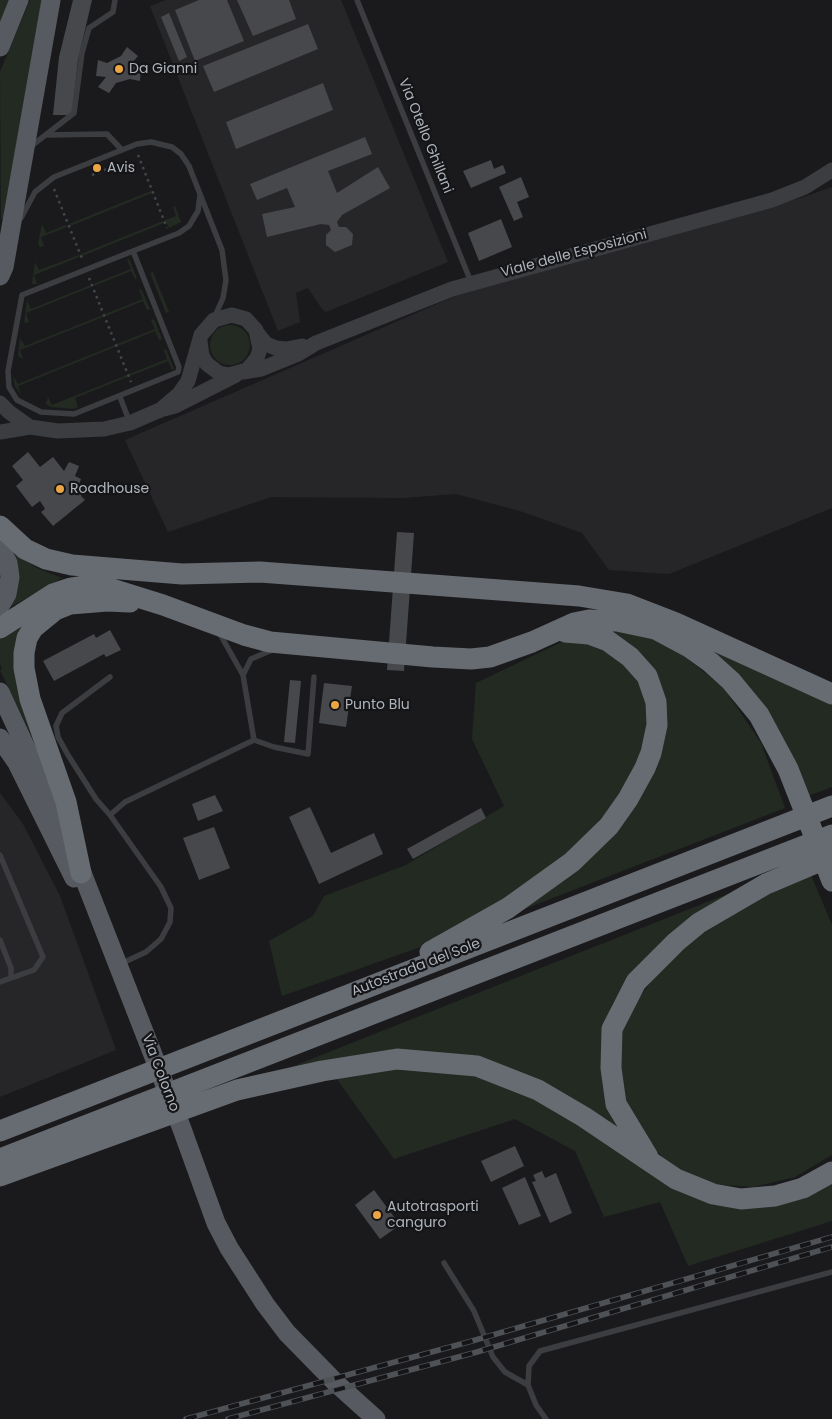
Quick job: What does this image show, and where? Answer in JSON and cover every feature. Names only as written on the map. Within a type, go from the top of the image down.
[{"type":"highway","points":[[0,526],[25,549],[46,559],[72,565],[171,574],[260,572],[579,596],[631,605],[832,694]]},
{"type":"highway","points":[[0,628],[53,594],[80,586],[99,585],[163,604],[244,635],[283,644],[471,659],[501,654],[554,634],[574,623],[598,620],[655,629]]},
{"type":"highway","points":[[602,600],[699,654],[741,692],[767,728],[794,783],[831,871],[766,884],[699,923],[676,942],[636,982],[612,1029],[611,1068],[616,1104],[649,1159]]},
{"type":"highway","points":[[82,873],[66,802],[46,748],[26,682],[24,653],[26,638],[42,620],[70,604],[107,601],[163,604]]},
{"type":"highway","points":[[410,971],[431,950],[508,908],[586,850],[619,812],[645,768],[651,753],[657,725],[656,702],[647,676],[630,657],[601,637],[584,633],[554,634]]},
{"type":"highway","name":"Autostrada del Sole","points":[[0,1131],[832,806]]},
{"type":"highway","name":"Autostrada del Sole","points":[[0,1159],[832,835]]},
{"type":"highway","points":[[0,1176],[237,1090],[322,1071],[397,1059],[477,1066],[538,1090],[584,1117],[676,1179],[693,1187],[722,1196],[741,1199],[767,1198],[789,1193],[816,1182],[832,1172]]},
{"type":"main road","points":[[0,47],[19,0]]},
{"type":"main road","points":[[6,269],[24,152],[51,0]]},
{"type":"main road","points":[[0,547],[8,563],[10,577],[7,594],[0,606]]},
{"type":"main road","name":"Via Colorno","points":[[0,692],[51,798],[82,873],[182,1129],[216,1223],[247,1278],[287,1333],[337,1384],[376,1419]]},
{"type":"main road","points":[[0,738],[16,763],[61,850],[96,927],[114,956]]},
{"type":"street","name":"Viale delle Esposizioni","points":[[200,341],[202,356],[210,368],[224,374],[261,369],[298,354],[316,343],[471,282],[772,200],[799,191],[828,176]]},
{"type":"street","name":"Viale delle Esposizioni","points":[[159,411],[179,394],[188,382],[204,329],[211,322],[222,316],[237,315],[250,322],[266,344],[279,349],[316,343]]},
{"type":"street","name":"Viale delle Esposizioni","points":[[0,432],[30,427],[58,431],[104,429],[130,423],[175,406],[251,367],[259,354],[258,334]]},
{"type":"street","name":"Viale delle Esposizioni","points":[[0,403],[30,427]]},
{"type":"lane","points":[[24,152],[74,113],[82,53],[89,28],[113,12],[115,0]]},
{"type":"lane","name":"Via Otello Ghillani","points":[[357,0],[471,282]]},
{"type":"lane","points":[[24,152],[47,135],[77,133],[107,134],[122,150]]},
{"type":"lane","points":[[20,223],[28,201],[46,182],[122,150],[147,142],[172,147],[187,162],[199,188],[218,238],[225,268],[222,298],[218,311],[211,322]]},
{"type":"lane","points":[[133,252],[179,368],[176,374],[74,414],[41,412],[28,407],[15,398],[8,384],[8,371],[22,295],[133,252],[186,229],[194,220],[200,199],[199,188]]},
{"type":"lane","points":[[120,397],[130,423]]},
{"type":"lane","points":[[214,624],[244,675],[254,740]]},
{"type":"lane","points":[[244,675],[251,659],[283,644]]},
{"type":"lane","points":[[110,677],[59,717],[56,726],[58,737],[96,798],[161,887],[168,901],[171,915],[168,928],[156,944],[141,955],[114,956]]},
{"type":"lane","points":[[110,816],[125,802],[254,740],[274,748],[308,754],[314,678]]},
{"type":"lane","points":[[0,855],[42,957],[34,970],[0,982]]},
{"type":"lane","points":[[0,940],[11,968],[11,977]]},
{"type":"lane","points":[[444,1263],[474,1311],[493,1357],[505,1372],[528,1385]]},
{"type":"lane","points":[[546,1419],[536,1405],[528,1385],[529,1366],[540,1351],[832,1272]]},
{"type":"path","points":[[138,155],[170,236]]},
{"type":"path","points":[[92,175],[115,166]]},
{"type":"path","points":[[54,189],[83,262]]},
{"type":"path","points":[[86,270],[135,391]]},
{"type":"shaded area","points":[[0,0],[10,0],[0,24]]},
{"type":"shaded area","points":[[30,0],[44,0],[4,219],[1,219],[0,72]]},
{"type":"shaded area","points":[[166,0],[341,0],[448,262],[326,312],[308,288],[296,293],[300,322],[278,331],[150,6]]},
{"type":"shaded area","points":[[832,187],[832,508],[669,574],[609,570],[582,533],[520,511],[456,494],[402,498],[271,497],[168,532],[125,440],[460,294],[804,197]]},
{"type":"shaded area","points":[[151,191],[152,193],[70,226],[69,224]]},
{"type":"shaded area","points":[[175,206],[181,222],[169,228],[165,220],[176,216],[173,207]]},
{"type":"shaded area","points":[[163,221],[164,223],[82,256],[81,254]]},
{"type":"shaded area","points":[[42,224],[46,233],[66,225],[67,227],[41,237],[44,246],[40,247],[38,244]]},
{"type":"shaded area","points":[[79,255],[79,257],[34,275],[37,284],[32,284],[35,262],[39,270]]},
{"type":"shaded area","points":[[129,259],[137,278],[135,279],[131,271],[94,286],[93,284],[131,269],[127,260]]},
{"type":"shaded area","points":[[153,272],[169,312],[166,313],[150,273]]},
{"type":"shaded area","points":[[91,285],[91,287],[26,313],[29,322],[24,323],[27,300],[31,309]]},
{"type":"shaded area","points":[[141,289],[150,309],[147,310],[143,301],[106,316],[105,314],[143,299],[139,290]]},
{"type":"shaded area","points":[[103,315],[103,317],[20,350],[23,359],[18,356],[20,338],[25,346]]},
{"type":"shaded area","points":[[154,319],[162,339],[159,340],[155,331],[118,346],[117,344],[155,329],[151,320]]},
{"type":"shaded area","points":[[234,325],[241,328],[247,334],[250,345],[249,353],[241,362],[234,365],[226,365],[219,362],[211,353],[210,341],[213,334],[222,326]]},
{"type":"shaded area","points":[[115,345],[115,347],[18,386],[21,395],[15,386],[13,376],[18,384]]},
{"type":"shaded area","points":[[166,349],[174,369],[172,370],[168,361],[130,376],[129,374],[167,359],[164,350]]},
{"type":"shaded area","points":[[127,375],[127,377],[75,398],[78,407],[74,409],[51,407],[46,404],[48,397],[52,405]]},
{"type":"shaded area","points":[[16,555],[37,568],[62,578],[9,608],[14,556]]},
{"type":"shaded area","points":[[37,614],[32,621],[38,749],[0,670],[2,669],[0,664],[0,638]]},
{"type":"shaded area","points":[[613,626],[644,633],[680,653],[724,688],[761,743],[785,808],[496,920],[557,882],[660,737],[642,660],[614,632]]},
{"type":"shaded area","points":[[677,631],[832,703],[832,787],[803,798],[780,742]]},
{"type":"shaded area","points":[[568,639],[587,641],[616,654],[639,679],[649,715],[639,757],[618,800],[579,845],[526,887],[429,944],[282,996],[269,941],[313,916],[324,896],[406,865],[504,806],[472,739],[476,683]]},
{"type":"shaded area","points":[[0,793],[23,824],[60,896],[116,1050],[0,1097]]},
{"type":"shaded area","points":[[811,875],[832,925],[832,1155],[795,1177],[753,1187],[712,1184],[670,1165],[638,1131],[617,1083],[622,1021],[670,956],[737,907]]},
{"type":"shaded area","points":[[730,893],[661,942],[612,1004],[601,1046],[605,1094],[620,1131],[455,1055],[271,1075]]},
{"type":"shaded area","points":[[400,1065],[466,1070],[534,1094],[708,1200],[832,1175],[832,1221],[688,1266],[660,1202],[604,1217],[575,1151],[515,1119],[394,1159],[334,1075]]},
{"type":"building","points":[[73,0],[92,0],[78,60],[72,115],[53,115],[59,57]]},
{"type":"building","points":[[199,0],[227,0],[244,41],[195,61],[175,10]]},
{"type":"building","points":[[237,0],[289,0],[296,19],[253,36]]},
{"type":"building","points":[[169,13],[187,57],[179,61],[161,17]]},
{"type":"building","points":[[308,24],[318,49],[214,92],[203,66]]},
{"type":"building","points":[[127,47],[138,56],[132,63],[141,67],[140,81],[130,79],[116,83],[109,93],[98,87],[106,77],[96,76],[98,60],[107,63],[121,56]]},
{"type":"building","points":[[323,83],[333,110],[236,149],[226,122]]},
{"type":"building","points":[[365,137],[372,154],[328,171],[337,193],[378,167],[390,188],[342,215],[337,222],[339,227],[346,227],[353,234],[352,245],[335,252],[326,245],[326,235],[331,230],[329,225],[321,224],[267,237],[262,214],[295,207],[287,188],[257,200],[250,184]]},
{"type":"building","points":[[491,160],[494,169],[503,165],[506,173],[471,188],[463,171]]},
{"type":"building","points":[[521,177],[529,197],[517,202],[523,217],[514,221],[499,187]]},
{"type":"building","points":[[501,219],[512,247],[479,261],[468,233]]},
{"type":"building","points":[[28,452],[40,467],[53,457],[64,471],[69,462],[79,466],[75,476],[81,479],[79,484],[86,487],[81,496],[85,500],[53,526],[41,512],[45,509],[40,501],[32,507],[16,486],[23,480],[12,466]]},
{"type":"building","points":[[397,532],[414,533],[404,671],[387,670]]},
{"type":"building","points":[[110,630],[121,650],[106,657],[104,654],[54,681],[43,661],[94,634],[96,638]]},
{"type":"building","points":[[290,680],[301,681],[295,743],[284,742]]},
{"type":"building","name":"Punto Blu","points":[[324,683],[352,686],[346,727],[319,723]]},
{"type":"building","points":[[215,795],[223,811],[198,821],[192,804]]},
{"type":"building","points":[[310,807],[331,853],[374,833],[383,854],[319,884],[289,817]]},
{"type":"building","points":[[481,808],[486,818],[413,859],[407,849]]},
{"type":"building","points":[[214,827],[230,868],[199,880],[183,838]]},
{"type":"building","points":[[515,1146],[524,1166],[491,1182],[481,1161]]},
{"type":"building","points":[[542,1171],[545,1178],[556,1173],[572,1213],[550,1223],[532,1182],[536,1181],[533,1175]]},
{"type":"building","points":[[525,1177],[541,1216],[519,1225],[502,1188]]},
{"type":"building","name":"Autotrasporti canguro","points":[[374,1190],[400,1225],[380,1239],[355,1205]]},
{"type":"railway","points":[[186,1419],[472,1341],[832,1237]]},
{"type":"railway","points":[[228,1419],[477,1352],[832,1247]]},
{"type":"place","name":"Da Gianni","points":[[119,69]]},
{"type":"place","name":"Avis","points":[[97,168]]},
{"type":"place","name":"Roadhouse","points":[[60,489]]},
{"type":"place","name":"Punto Blu","points":[[335,705]]},
{"type":"place","name":"Autotrasporti canguro","points":[[377,1215]]}]
